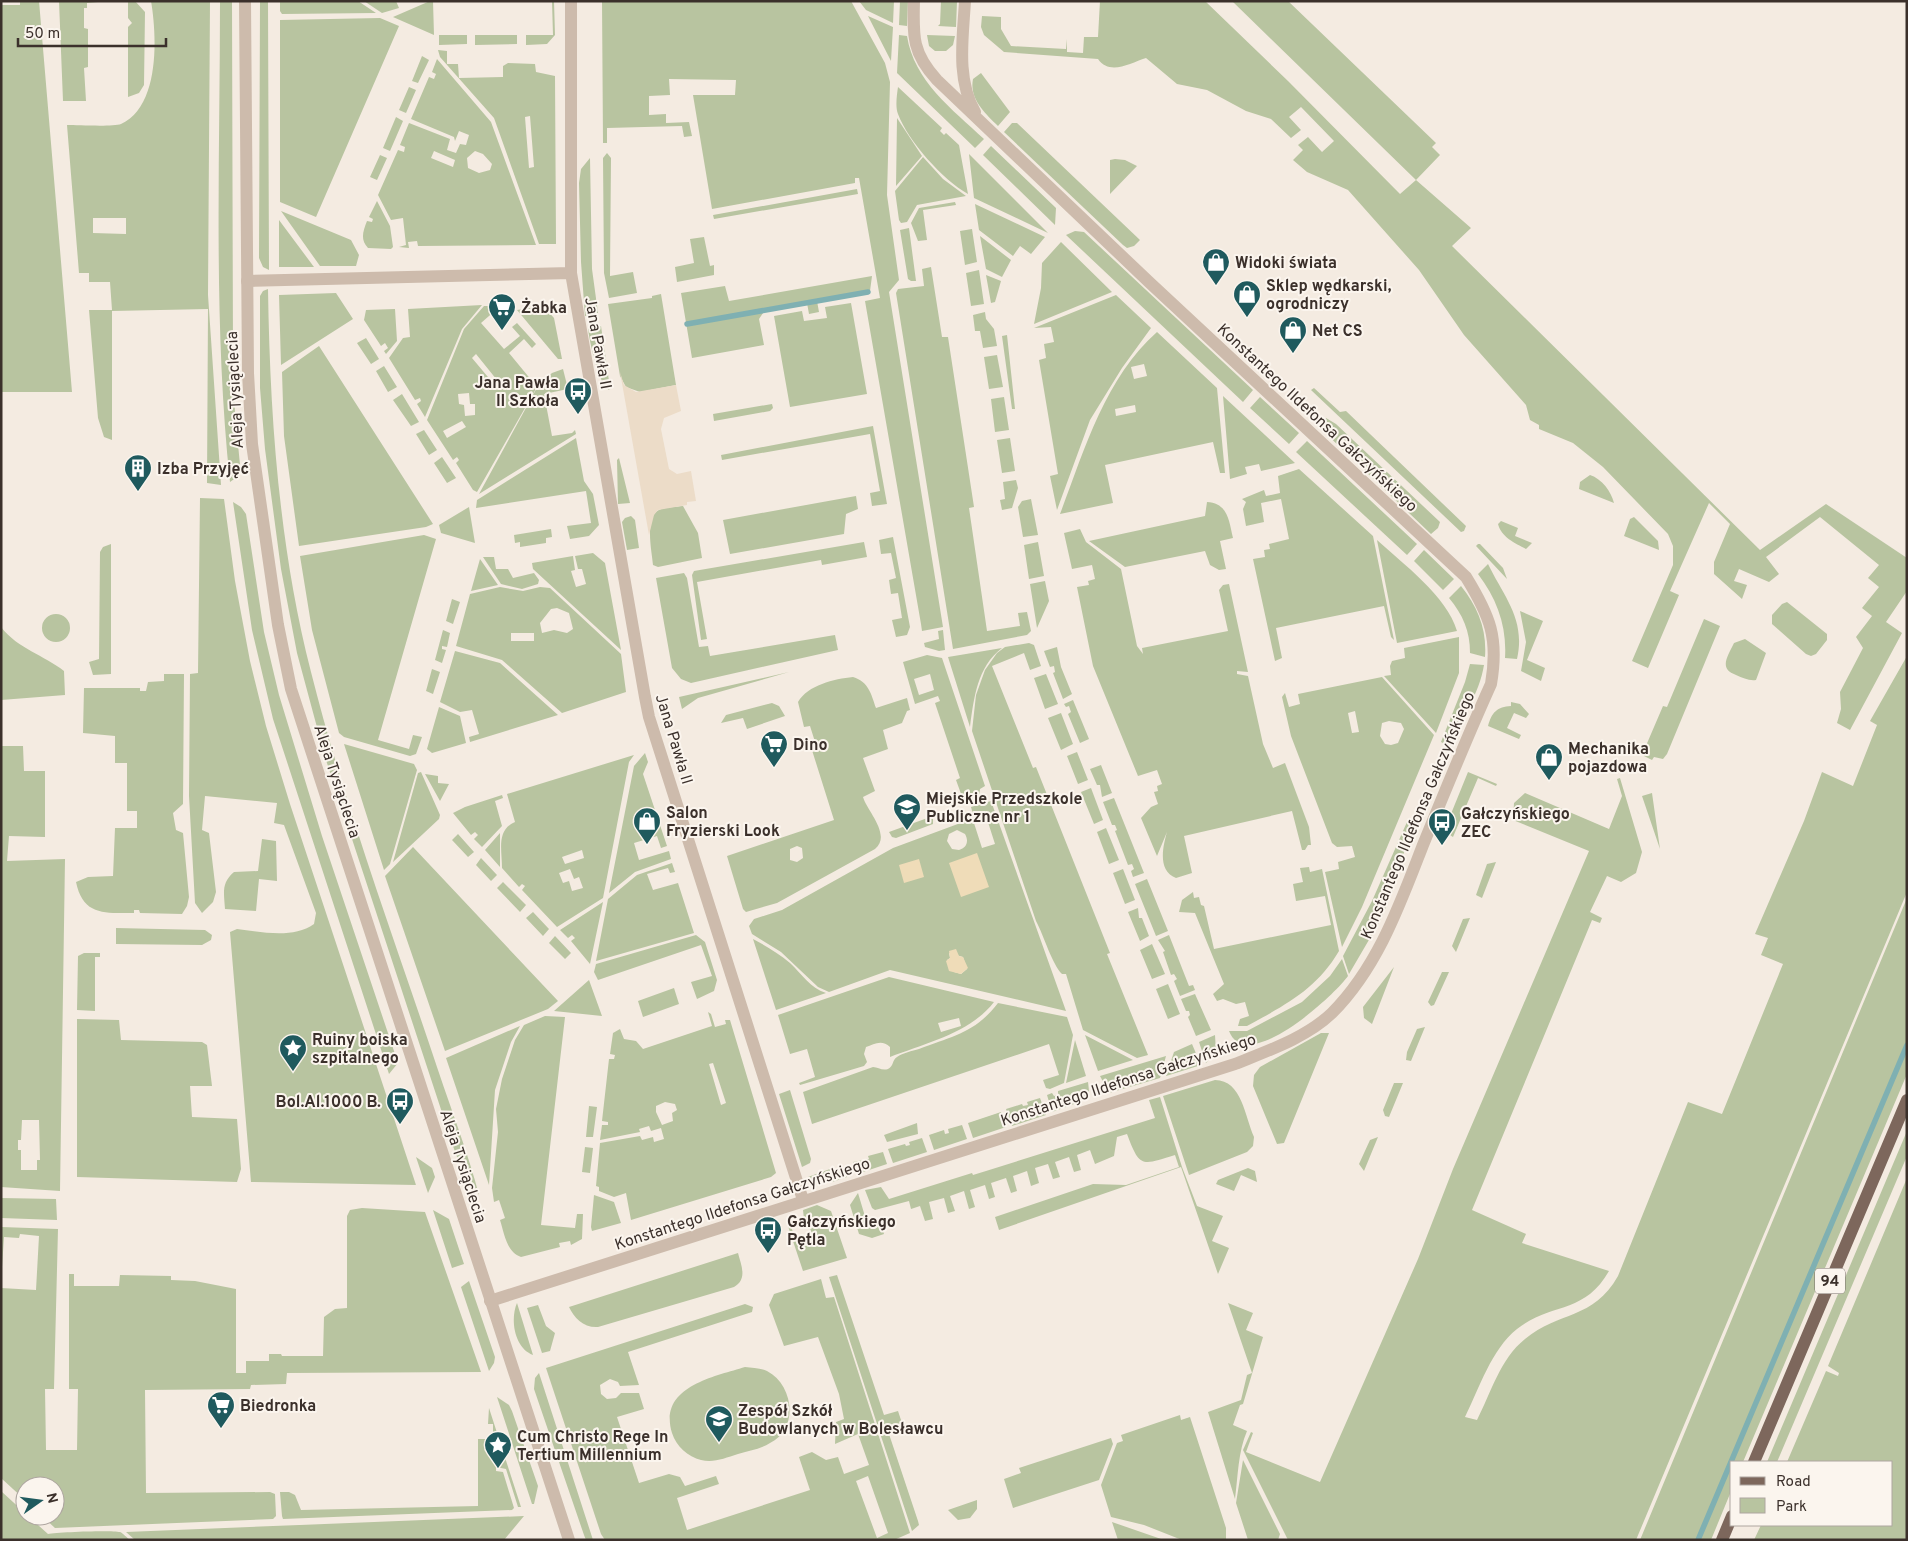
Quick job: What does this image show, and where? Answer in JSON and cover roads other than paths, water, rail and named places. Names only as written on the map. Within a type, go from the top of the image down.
[{"type":"main road","name":"94","points":[[1754,1461],[1907,1100]]},
{"type":"main road","points":[[1722,1540],[1730,1521]]},
{"type":"street","name":"Aleja Tysiąclecia","points":[[245,1],[247,281],[252,444],[277,617],[291,689],[569,1540]]},
{"type":"street","name":"Jana Pawła II","points":[[571,1],[571,273],[649,717],[803,1200]]},
{"type":"street","name":"Konstantego Ildefonsa Gałczyńskiego","points":[[490,1301],[1235,1064],[1292,1040],[1331,1014],[1354,986],[1378,949],[1400,904],[1490,684],[1495,661],[1489,617],[1466,577],[1149,282],[937,80],[919,56],[912,31],[914,1]]},
{"type":"street","name":"Konstantego Ildefonsa Gałczyńskiego","points":[[965,1],[964,78],[969,99],[980,119]]},
{"type":"street","points":[[247,281],[571,273]]},
{"type":"waterway","points":[[687,324],[868,292]]},
{"type":"waterway","points":[[1731,1461],[1907,1045]]},
{"type":"waterway","points":[[1698,1540],[1730,1464]]},
{"type":"place","name":"Widoki świata","points":[[1216,286]]},
{"type":"place","name":"Sklep wędkarski, ogrodniczy","points":[[1247,318]]},
{"type":"place","name":"Żabka","points":[[502,331]]},
{"type":"place","name":"Net CS","points":[[1293,354]]},
{"type":"place","name":"Jana Pawła II Szkoła","points":[[578,415]]},
{"type":"place","name":"Izba Przyjęć","points":[[138,492]]},
{"type":"place","name":"Dino","points":[[774,768]]},
{"type":"place","name":"Mechanika pojazdowa","points":[[1549,781]]},
{"type":"place","name":"Miejskie Przedszkole Publiczne nr 1","points":[[907,831]]},
{"type":"place","name":"Salon Fryzierski Look","points":[[647,845]]},
{"type":"place","name":"Gałczyńskiego ZEC","points":[[1442,846]]},
{"type":"place","name":"Ruiny boiska szpitalnego","points":[[293,1072]]},
{"type":"place","name":"Bol.Al.1000 B.","points":[[400,1125]]},
{"type":"place","name":"Gałczyńskiego Pętla","points":[[768,1254]]},
{"type":"place","name":"Biedronka","points":[[221,1429]]},
{"type":"place","name":"Zespół Szkół Budowlanych w Bolesławcu","points":[[719,1443]]},
{"type":"place","name":"Cum Christo Rege In Tertium Millennium","points":[[498,1469]]}]
